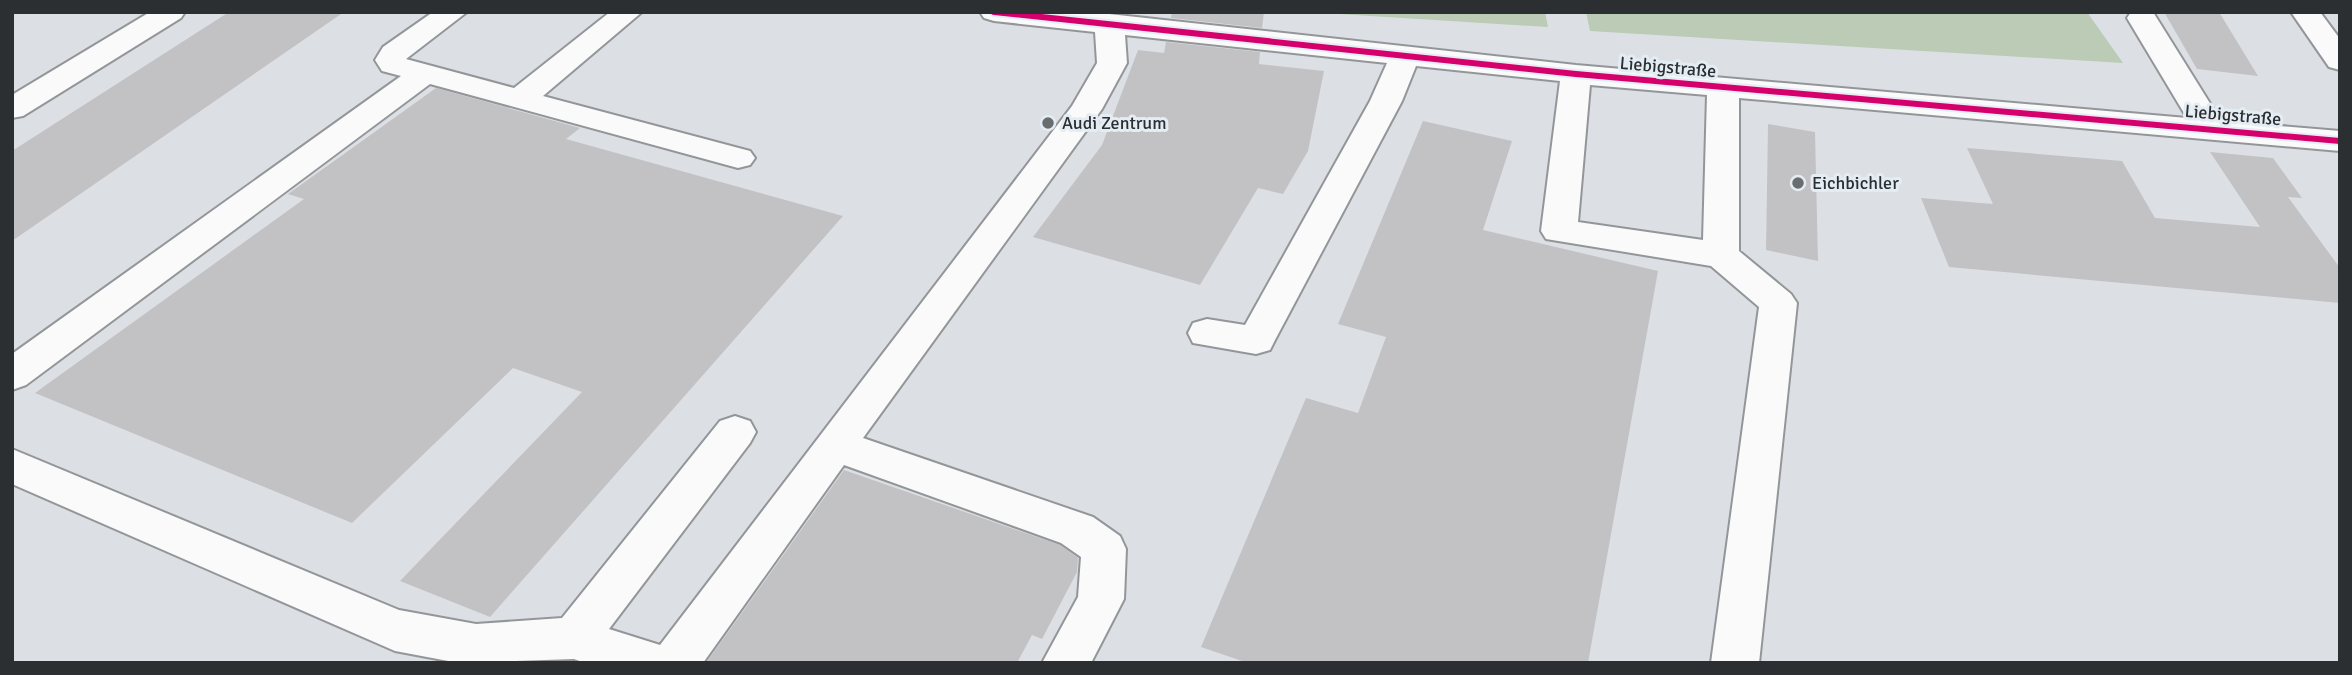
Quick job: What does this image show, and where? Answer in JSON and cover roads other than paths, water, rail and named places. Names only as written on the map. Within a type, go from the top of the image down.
[{"type":"street","points":[[12,109],[171,12]]},
{"type":"street","points":[[453,12],[394,53],[390,60],[393,65],[738,158]]},
{"type":"street","points":[[517,100],[628,12]]},
{"type":"street","points":[[2305,12],[2340,61]]},
{"type":"street","name":"Liebigstraße","points":[[1014,13],[1576,74],[2340,141]]},
{"type":"street","points":[[2142,18],[2209,128]]},
{"type":"street","points":[[675,663],[1086,110],[1112,62],[1110,23]]},
{"type":"street","points":[[1207,333],[1256,341],[1386,101],[1405,57]]},
{"type":"street","points":[[12,375],[424,74]]},
{"type":"street","points":[[1576,74],[1559,231],[1721,255],[1778,303],[1735,663]]},
{"type":"street","points":[[1721,255],[1724,88]]},
{"type":"street","points":[[574,638],[735,432]]},
{"type":"street","points":[[835,445],[1077,530],[1104,549],[1101,599],[1066,663]]},
{"type":"street","points":[[12,466],[395,630],[476,645],[574,638],[649,663]]},
{"type":"place","name":"Audi Zentrum","points":[[1048,123]]},
{"type":"place","name":"Eichbichler","points":[[1798,183]]}]
